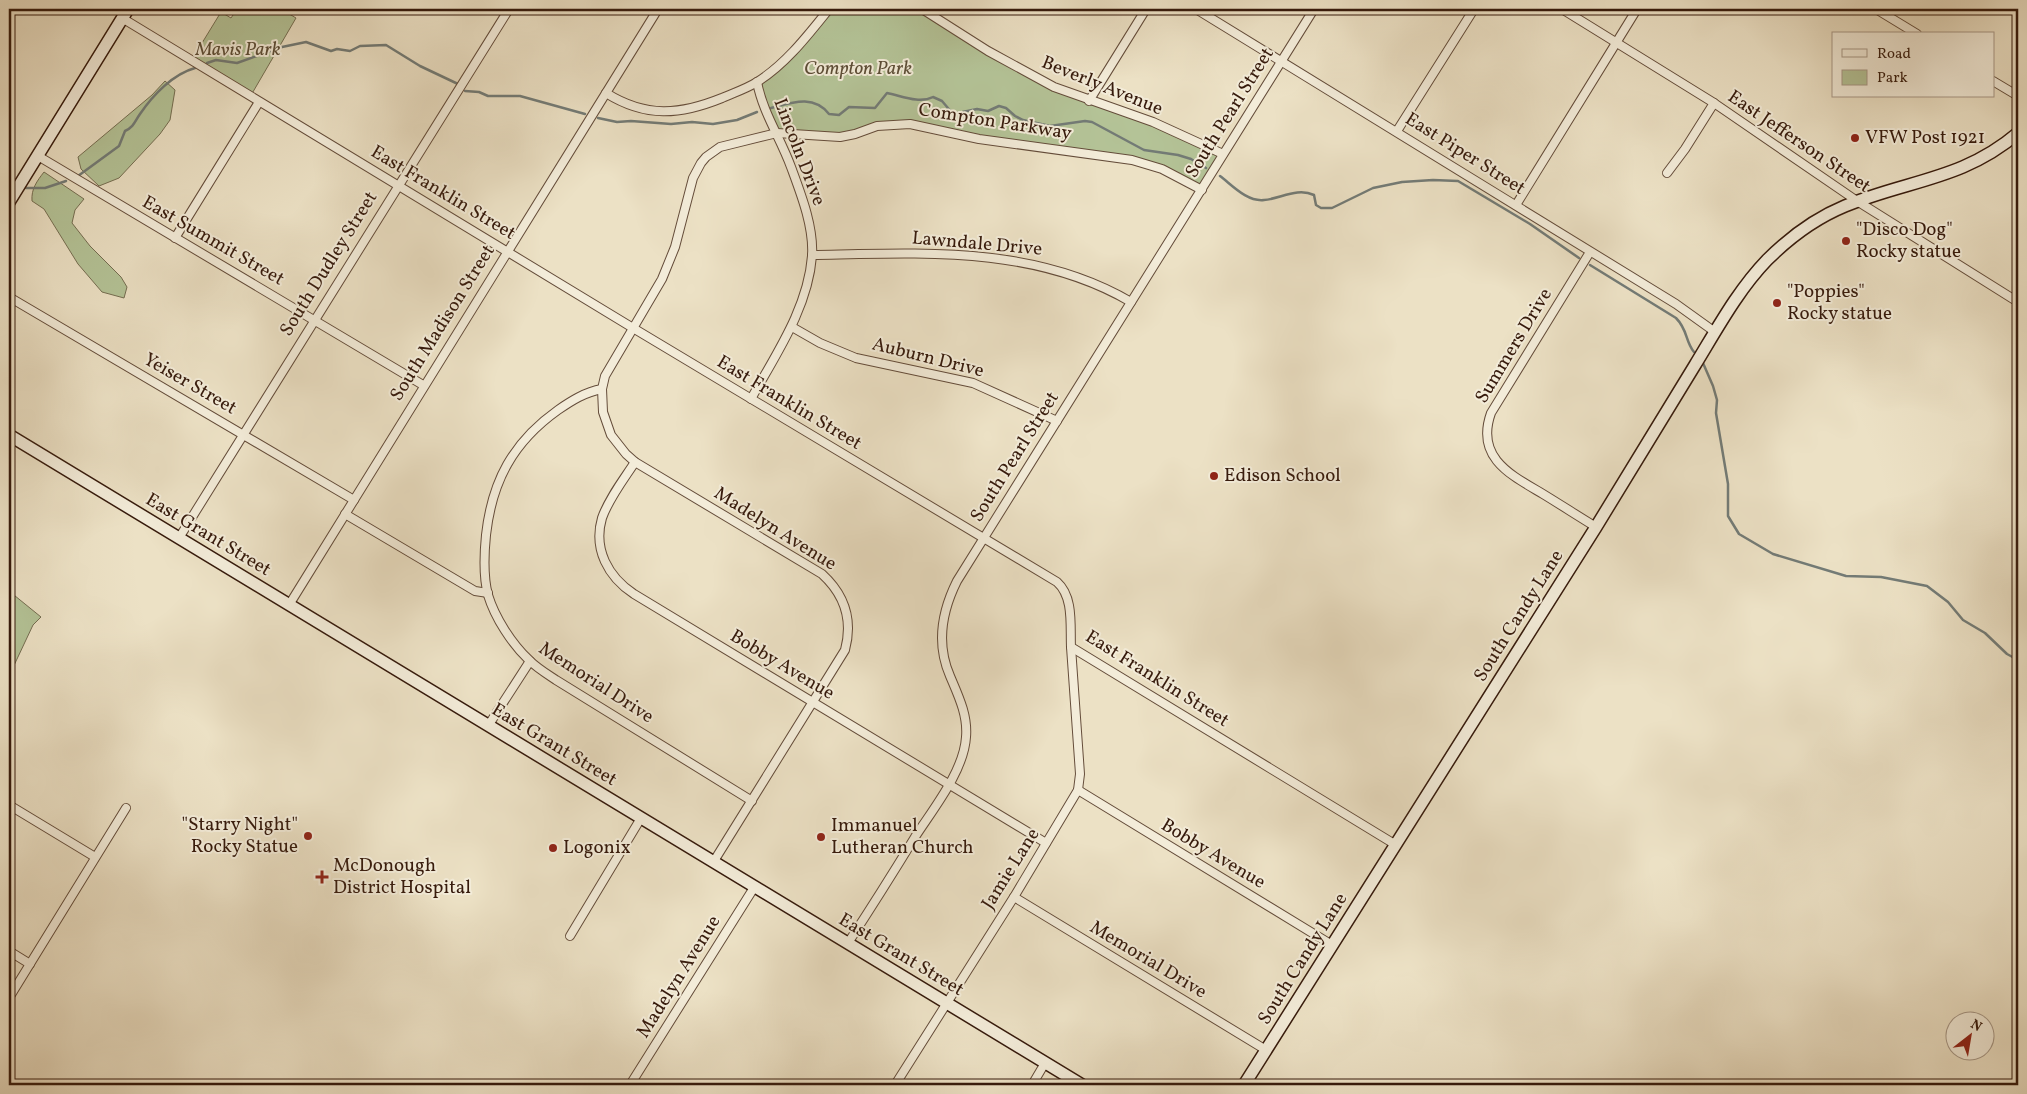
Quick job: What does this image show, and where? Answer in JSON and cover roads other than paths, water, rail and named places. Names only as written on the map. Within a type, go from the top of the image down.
[{"type":"main road","points":[[9,202],[125,14]]},
{"type":"main road","name":"South Candy Lane","points":[[1244,1085],[1596,527],[1715,332],[1765,261],[1817,220],[1858,201],[1966,167],[1996,150],[2018,133]]},
{"type":"main road","name":"East Grant Street","points":[[9,435],[1082,1085]]},
{"type":"street","name":"South Dudley Street","points":[[179,538],[398,184],[509,9]]},
{"type":"street","name":"South Madison Street","points":[[289,605],[423,385],[658,9]]},
{"type":"street","points":[[606,93],[634,106],[654,111],[669,112],[701,107],[757,82],[801,43],[828,9]]},
{"type":"street","name":"Beverly Avenue","points":[[922,9],[1012,65],[1054,87],[1089,101],[1153,122],[1223,154]]},
{"type":"street","points":[[1089,101],[1146,9]]},
{"type":"street","name":"East Piper Street","points":[[1196,9],[1676,304],[1715,332]]},
{"type":"street","name":"South Pearl Street","points":[[848,943],[949,784],[965,748],[966,728],[961,701],[946,665],[942,645],[942,626],[947,602],[954,586],[1314,9]]},
{"type":"street","points":[[1397,131],[1474,9]]},
{"type":"street","name":"East Jefferson Street","points":[[1562,9],[1714,103],[1858,201],[2018,302]]},
{"type":"street","points":[[1516,205],[1637,9]]},
{"type":"street","points":[[1876,9],[1914,32]]},
{"type":"street","name":"East Franklin Street","points":[[125,14],[259,102],[1061,585],[1069,602],[1071,647],[1396,845]]},
{"type":"street","points":[[1994,81],[2018,96]]},
{"type":"street","name":"Lincoln Drive","points":[[751,399],[792,327],[804,298],[812,255],[805,210],[798,183],[777,133],[763,108],[757,82]]},
{"type":"street","points":[[175,238],[259,102]]},
{"type":"street","points":[[1666,174],[1686,148],[1714,103]]},
{"type":"street","name":"Compton Parkway","points":[[777,133],[840,137],[877,126],[910,124],[979,139],[1132,160],[1177,176],[1202,190]]},
{"type":"street","points":[[633,328],[669,263],[693,178],[706,156],[720,147],[777,133]]},
{"type":"street","name":"East Summit Street","points":[[38,156],[423,385]]},
{"type":"street","name":"Summers Drive","points":[[1590,252],[1491,413],[1487,432],[1491,451],[1497,463],[1506,472],[1596,527]]},
{"type":"street","name":"Lawndale Drive","points":[[812,255],[940,255],[1024,262],[1083,278],[1131,302]]},
{"type":"street","name":"Yeiser Street","points":[[9,297],[354,500]]},
{"type":"street","name":"Auburn Drive","points":[[792,327],[820,343],[856,358],[972,384],[1001,394],[1057,421]]},
{"type":"street","name":"Madelyn Avenue","points":[[633,328],[605,376],[602,390],[603,412],[611,435],[635,462],[822,574],[842,599],[848,619],[848,640],[845,650],[814,703],[714,861]]},
{"type":"street","name":"Memorial Drive","points":[[602,390],[585,394],[549,417],[524,440],[506,466],[494,491],[488,514],[484,563],[488,592],[504,628],[530,661],[556,680],[752,800]]},
{"type":"street","name":"Bobby Avenue","points":[[635,462],[606,508],[602,518],[600,540],[604,562],[620,584],[1046,843]]},
{"type":"street","points":[[345,514],[475,591],[488,592]]},
{"type":"street","name":"Jamie Lane","points":[[895,1085],[1014,897],[1078,790],[1080,774],[1071,647]]},
{"type":"street","points":[[488,726],[530,661]]},
{"type":"street","name":"Bobby Avenue","points":[[1078,790],[1332,945]]},
{"type":"street","points":[[9,804],[96,857]]},
{"type":"street","points":[[9,998],[126,808]]},
{"type":"street","points":[[570,936],[641,818]]},
{"type":"street","name":"Madelyn Avenue","points":[[630,1085],[755,886]]},
{"type":"street","name":"Memorial Drive","points":[[1014,897],[1266,1050]]},
{"type":"street","points":[[9,951],[30,964]]},
{"type":"street","points":[[1032,1085],[1045,1064]]},
{"type":"waterway","points":[[207,63],[216,60],[237,63],[282,47],[306,42],[331,51],[337,49],[350,51],[360,46],[386,45],[420,66],[458,84]]},
{"type":"waterway","points":[[78,176],[119,146],[125,131],[132,126],[145,107],[164,86],[179,75],[195,68]]},
{"type":"waterway","points":[[465,91],[479,92],[488,96],[520,96],[585,114]]},
{"type":"waterway","points":[[771,108],[794,102],[809,102],[823,108],[829,114],[839,115],[849,107],[875,108],[887,93],[916,100],[933,97],[942,101],[953,114],[977,109],[988,111],[999,106],[1006,108],[1023,120],[1050,126],[1085,121],[1092,122],[1144,150],[1178,155],[1191,159],[1206,168]]},
{"type":"waterway","points":[[598,118],[617,122],[631,121],[671,124],[692,122],[713,124],[737,120],[757,112]]},
{"type":"waterway","points":[[1220,176],[1246,196],[1258,200],[1301,192],[1314,195],[1316,205],[1321,208],[1332,208],[1373,188],[1402,182],[1458,181],[1530,224],[1579,258]]},
{"type":"waterway","points":[[9,178],[14,181]]},
{"type":"waterway","points":[[26,188],[45,188],[66,181]]},
{"type":"waterway","points":[[1590,265],[1676,318],[1683,327],[1694,352]]},
{"type":"waterway","points":[[1703,363],[1717,400],[1716,413],[1728,484],[1728,516],[1739,534],[1773,554],[1846,576],[1881,577],[1927,586],[1948,602],[1963,620],[1985,633],[2007,654],[2018,660]]},
{"type":"place","name":"VFW Post 1921","points":[[1855,138]]},
{"type":"place","name":"\"Disco Dog\" Rocky statue","points":[[1846,241]]},
{"type":"place","name":"\"Poppies\" Rocky statue","points":[[1777,303]]},
{"type":"place","name":"Edison School","points":[[1214,476]]},
{"type":"place","name":"\"Starry Night\" Rocky Statue","points":[[308,836]]},
{"type":"place","name":"Immanuel Lutheran Church","points":[[821,837]]},
{"type":"place","name":"Logonix","points":[[553,848]]},
{"type":"place","name":"McDonough District Hospital","points":[[322,877]]},
{"type":"park label","name":"Mavis Park","points":[[238,50]]},
{"type":"park label","name":"Compton Park","points":[[858,69]]}]
